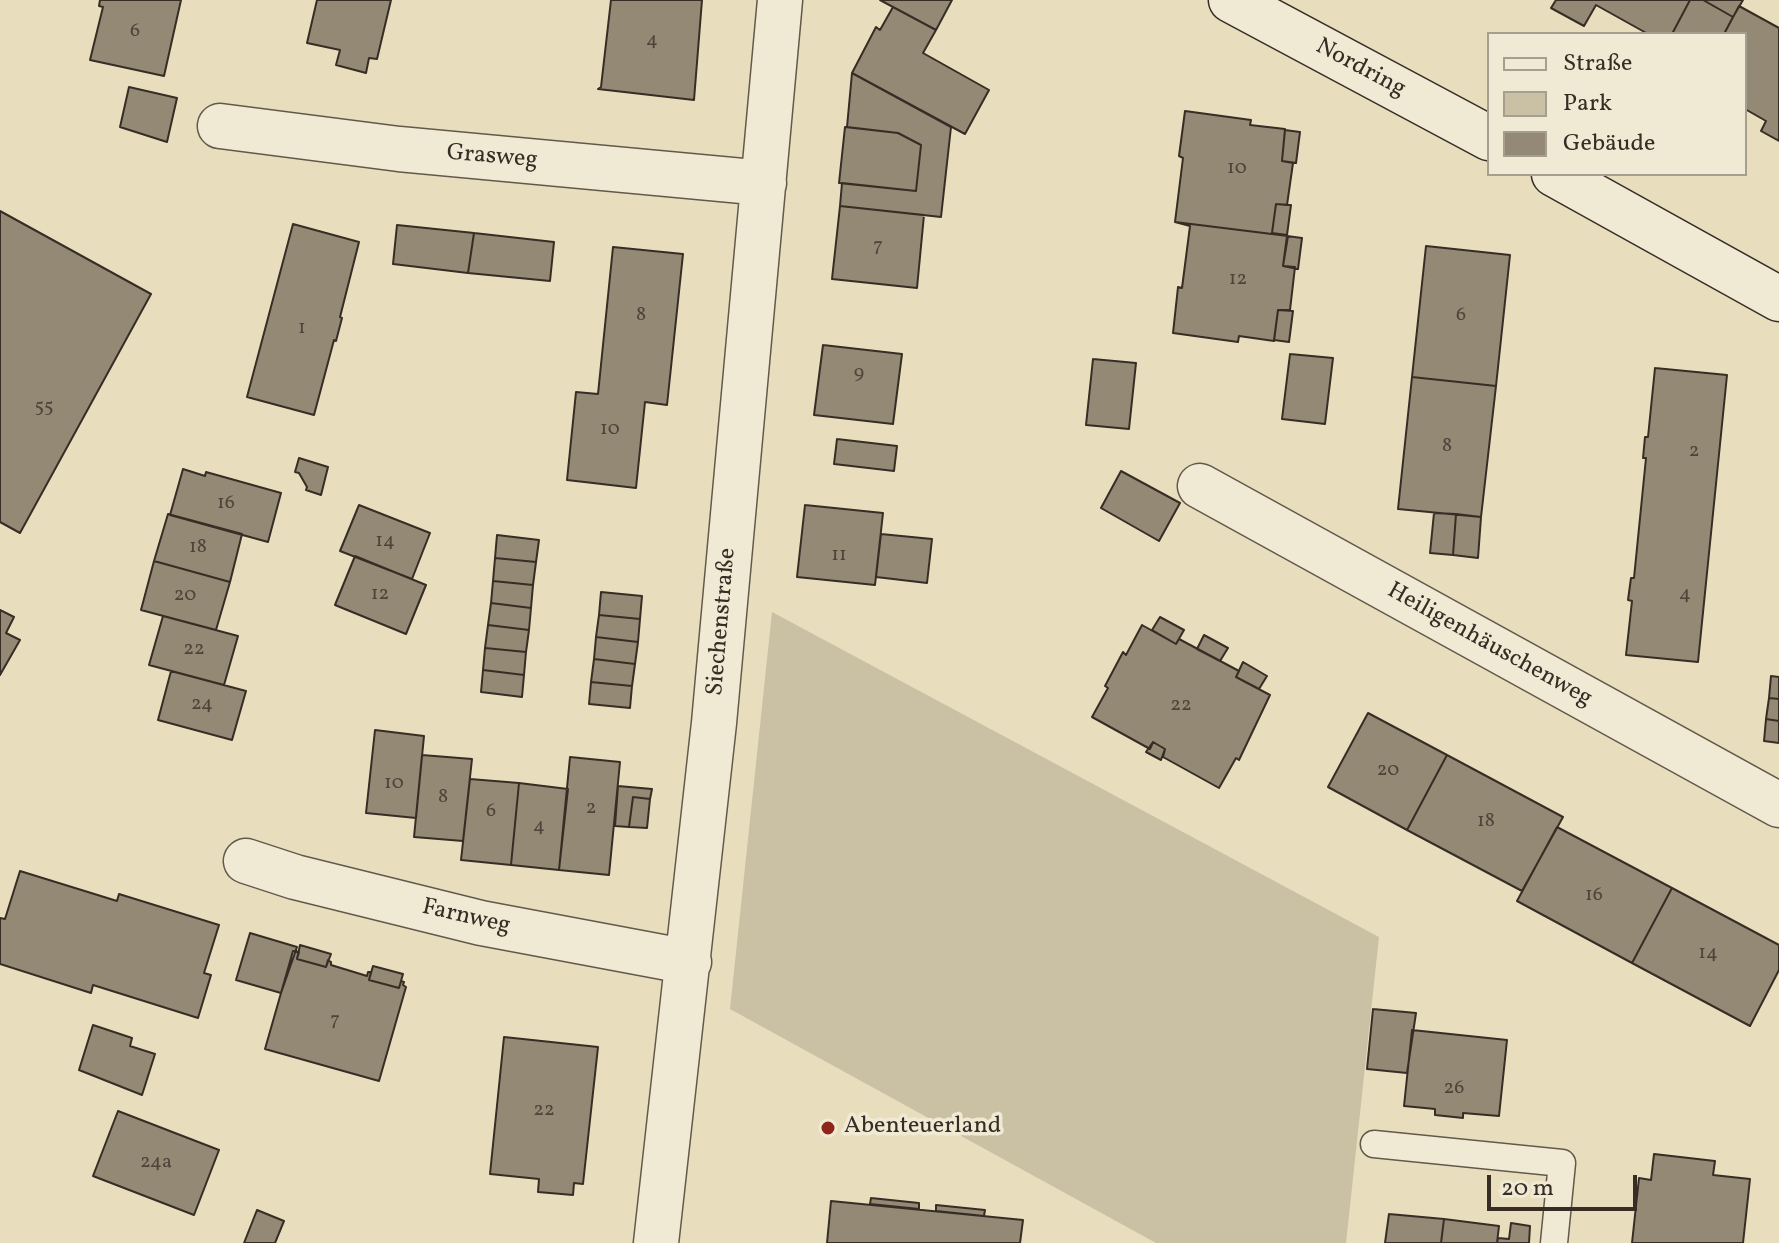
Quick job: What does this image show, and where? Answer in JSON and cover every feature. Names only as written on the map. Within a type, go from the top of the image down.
[{"type":"street","name":"Siechenstraße","points":[[656,1243],[714,723],[780,0]]},
{"type":"street","name":"Nordring","points":[[1231,0],[1487,137]]},
{"type":"street","name":"Grasweg","points":[[220,126],[399,149],[764,183]]},
{"type":"street","points":[[1558,176],[1779,299]]},
{"type":"street","name":"Heiligenhäuschenweg","points":[[1200,486],[1779,805]]},
{"type":"street","name":"Farnweg","points":[[246,861],[295,877],[481,923],[689,962]]},
{"type":"lane","points":[[1374,1144],[1562,1163],[1554,1243]]},
{"type":"green space","points":[[772,612],[1379,937],[1346,1243],[1156,1243],[730,1009]]},
{"type":"building","points":[[100,0],[181,0],[164,76],[90,60],[103,7],[99,6]]},
{"type":"building","points":[[317,0],[391,0],[377,59],[369,58],[366,73],[336,65],[340,50],[307,43]]},
{"type":"building","points":[[611,0],[702,0],[694,100],[598,89],[601,87]]},
{"type":"building","points":[[880,0],[952,0],[936,30]]},
{"type":"building","points":[[1556,0],[1690,0],[1673,32],[1644,32],[1596,5],[1584,26],[1551,8]]},
{"type":"building","points":[[1690,0],[1703,0],[1733,17],[1725,32],[1673,32]]},
{"type":"building","points":[[1703,0],[1743,0],[1733,17]]},
{"type":"building","points":[[1739,6],[1779,28],[1779,141],[1761,131],[1766,121],[1747,110],[1747,32],[1725,32]]},
{"type":"building","points":[[893,7],[936,30],[923,53],[989,90],[965,134],[852,73],[876,27],[880,30]]},
{"type":"building","points":[[852,73],[951,127],[941,217],[840,206],[842,183],[916,191],[921,145],[898,133],[847,127]]},
{"type":"building","points":[[129,87],[177,98],[167,142],[120,127]]},
{"type":"building","points":[[1185,111],[1251,120],[1250,125],[1285,129],[1282,161],[1293,163],[1287,205],[1276,204],[1272,233],[1288,236],[1175,222]]},
{"type":"building","points":[[845,127],[898,133],[921,145],[916,191],[839,183]]},
{"type":"building","points":[[1285,130],[1300,132],[1296,163],[1282,161]]},
{"type":"building","points":[[1276,204],[1291,205],[1287,235],[1272,233]]},
{"type":"building","points":[[840,206],[924,215],[917,288],[832,279]]},
{"type":"building","points":[[0,211],[151,294],[20,533],[0,522]]},
{"type":"building","points":[[1175,222],[1288,236],[1283,266],[1295,267],[1290,310],[1278,310],[1274,341],[1239,336],[1238,342],[1173,333],[1190,226]]},
{"type":"building","points":[[293,224],[359,242],[342,318],[314,415],[247,397]]},
{"type":"building","points":[[397,225],[474,233],[468,273],[393,264]]},
{"type":"building","points":[[474,233],[554,242],[550,281],[468,273]]},
{"type":"building","points":[[1287,236],[1302,238],[1298,269],[1283,266]]},
{"type":"building","points":[[1426,246],[1510,255],[1496,386],[1412,377]]},
{"type":"building","points":[[613,247],[683,254],[667,405],[645,402],[636,488],[567,480],[576,392],[598,394]]},
{"type":"building","points":[[1278,310],[1293,311],[1289,342],[1274,340]]},
{"type":"building","points":[[823,345],[902,354],[893,424],[814,415]]},
{"type":"building","points":[[1290,354],[1333,358],[1325,424],[1282,419]]},
{"type":"building","points":[[1093,359],[1136,363],[1129,429],[1086,425]]},
{"type":"building","points":[[1655,368],[1727,375],[1698,662],[1626,655],[1632,601],[1628,600],[1631,578],[1634,578],[1646,458],[1643,458],[1645,437],[1648,437]]},
{"type":"building","points":[[1412,377],[1496,386],[1481,517],[1398,509]]},
{"type":"building","points":[[837,439],[897,446],[894,471],[834,464]]},
{"type":"building","points":[[299,458],[328,467],[321,495],[306,490],[299,473],[295,472]]},
{"type":"building","points":[[183,469],[205,476],[206,472],[281,493],[268,542],[170,515]]},
{"type":"building","points":[[1121,471],[1180,503],[1159,541],[1101,508]]},
{"type":"building","points":[[359,505],[430,533],[412,579],[340,551]]},
{"type":"building","points":[[805,505],[883,513],[875,585],[797,577]]},
{"type":"building","points":[[1434,513],[1456,514],[1453,555],[1430,553]]},
{"type":"building","points":[[168,514],[242,534],[230,582],[154,561]]},
{"type":"building","points":[[1456,514],[1481,517],[1478,558],[1453,555]]},
{"type":"building","points":[[881,534],[932,539],[927,583],[876,577]]},
{"type":"building","points":[[497,535],[539,540],[536,562],[495,558]]},
{"type":"building","points":[[355,556],[426,585],[406,634],[335,605]]},
{"type":"building","points":[[495,558],[536,562],[533,585],[493,581]]},
{"type":"building","points":[[154,561],[230,582],[216,630],[141,610]]},
{"type":"building","points":[[493,581],[533,585],[531,608],[491,603]]},
{"type":"building","points":[[601,592],[642,596],[640,619],[599,615]]},
{"type":"building","points":[[491,603],[531,608],[529,630],[488,625]]},
{"type":"building","points":[[0,610],[14,617],[6,633],[20,640],[0,675]]},
{"type":"building","points":[[599,615],[640,619],[638,642],[596,637]]},
{"type":"building","points":[[163,616],[238,636],[224,685],[149,665]]},
{"type":"building","points":[[1160,617],[1184,630],[1176,644],[1152,630]]},
{"type":"building","points":[[488,625],[529,630],[526,652],[485,648]]},
{"type":"building","points":[[1142,625],[1176,644],[1179,639],[1239,671],[1236,677],[1270,695],[1239,760],[1236,758],[1219,788],[1163,757],[1165,749],[1153,742],[1150,749],[1092,717],[1123,652],[1126,655]]},
{"type":"building","points":[[1204,635],[1228,648],[1220,661],[1197,649]]},
{"type":"building","points":[[596,637],[638,642],[635,664],[594,659]]},
{"type":"building","points":[[485,648],[526,652],[524,675],[483,670]]},
{"type":"building","points":[[594,659],[635,664],[632,686],[591,682]]},
{"type":"building","points":[[1243,662],[1267,676],[1259,689],[1236,677]]},
{"type":"building","points":[[483,670],[524,675],[522,697],[481,692]]},
{"type":"building","points":[[171,671],[246,691],[232,740],[158,720]]},
{"type":"building","points":[[1771,676],[1779,677],[1779,699],[1769,698]]},
{"type":"building","points":[[591,682],[632,686],[630,708],[589,704]]},
{"type":"building","points":[[1769,698],[1779,699],[1779,721],[1766,719]]},
{"type":"building","points":[[1368,713],[1447,755],[1407,830],[1328,787]]},
{"type":"building","points":[[1766,719],[1779,721],[1779,743],[1764,741]]},
{"type":"building","points":[[375,730],[424,736],[416,818],[366,813]]},
{"type":"building","points":[[1153,742],[1165,749],[1161,760],[1146,752]]},
{"type":"building","points":[[422,755],[472,759],[463,841],[414,837]]},
{"type":"building","points":[[1447,755],[1563,817],[1522,891],[1407,830]]},
{"type":"building","points":[[570,757],[620,762],[609,875],[559,870]]},
{"type":"building","points":[[470,779],[519,783],[511,865],[461,860]]},
{"type":"building","points":[[519,783],[568,789],[559,870],[511,865]]},
{"type":"building","points":[[618,786],[652,789],[650,799],[633,797],[629,827],[615,826]]},
{"type":"building","points":[[633,797],[650,799],[647,828],[629,827]]},
{"type":"building","points":[[1557,827],[1672,888],[1632,963],[1517,901]]},
{"type":"building","points":[[20,871],[117,901],[119,894],[219,925],[204,973],[211,975],[198,1018],[93,985],[91,993],[0,964],[0,918],[5,919]]},
{"type":"building","points":[[1672,888],[1779,945],[1779,970],[1750,1026],[1632,963]]},
{"type":"building","points":[[250,933],[297,947],[281,993],[236,980]]},
{"type":"building","points":[[300,945],[331,954],[326,967],[297,959]]},
{"type":"building","points":[[293,951],[299,952],[297,959],[326,967],[328,960],[331,965],[367,976],[371,972],[369,980],[399,988],[401,981],[404,982],[406,987],[379,1081],[265,1049]]},
{"type":"building","points":[[373,966],[403,974],[399,988],[369,980]]},
{"type":"building","points":[[1373,1009],[1416,1013],[1407,1073],[1367,1069]]},
{"type":"building","points":[[93,1025],[132,1038],[130,1046],[155,1054],[142,1095],[79,1070]]},
{"type":"building","points":[[1412,1030],[1507,1040],[1499,1116],[1463,1113],[1463,1118],[1435,1115],[1435,1109],[1404,1106]]},
{"type":"building","points":[[504,1037],[598,1047],[583,1184],[574,1183],[573,1195],[538,1192],[539,1179],[490,1174]]},
{"type":"building","points":[[118,1111],[219,1150],[194,1215],[93,1176]]},
{"type":"building","points":[[1654,1154],[1715,1161],[1713,1175],[1750,1179],[1743,1243],[1632,1243],[1639,1178],[1651,1180]]},
{"type":"building","points":[[871,1198],[919,1203],[919,1209],[870,1204]]},
{"type":"building","points":[[831,1201],[1023,1220],[1020,1243],[827,1243]]},
{"type":"building","points":[[936,1205],[985,1210],[984,1216],[936,1211]]},
{"type":"building","points":[[257,1210],[284,1221],[275,1243],[244,1243]]},
{"type":"building","points":[[1389,1214],[1444,1219],[1441,1243],[1385,1243]]},
{"type":"building","points":[[1444,1219],[1499,1226],[1497,1243],[1441,1243]]},
{"type":"building","points":[[1511,1223],[1530,1226],[1529,1243],[1497,1243],[1498,1238],[1509,1239]]},
{"type":"place","name":"Abenteuerland","points":[[828,1128]]}]
